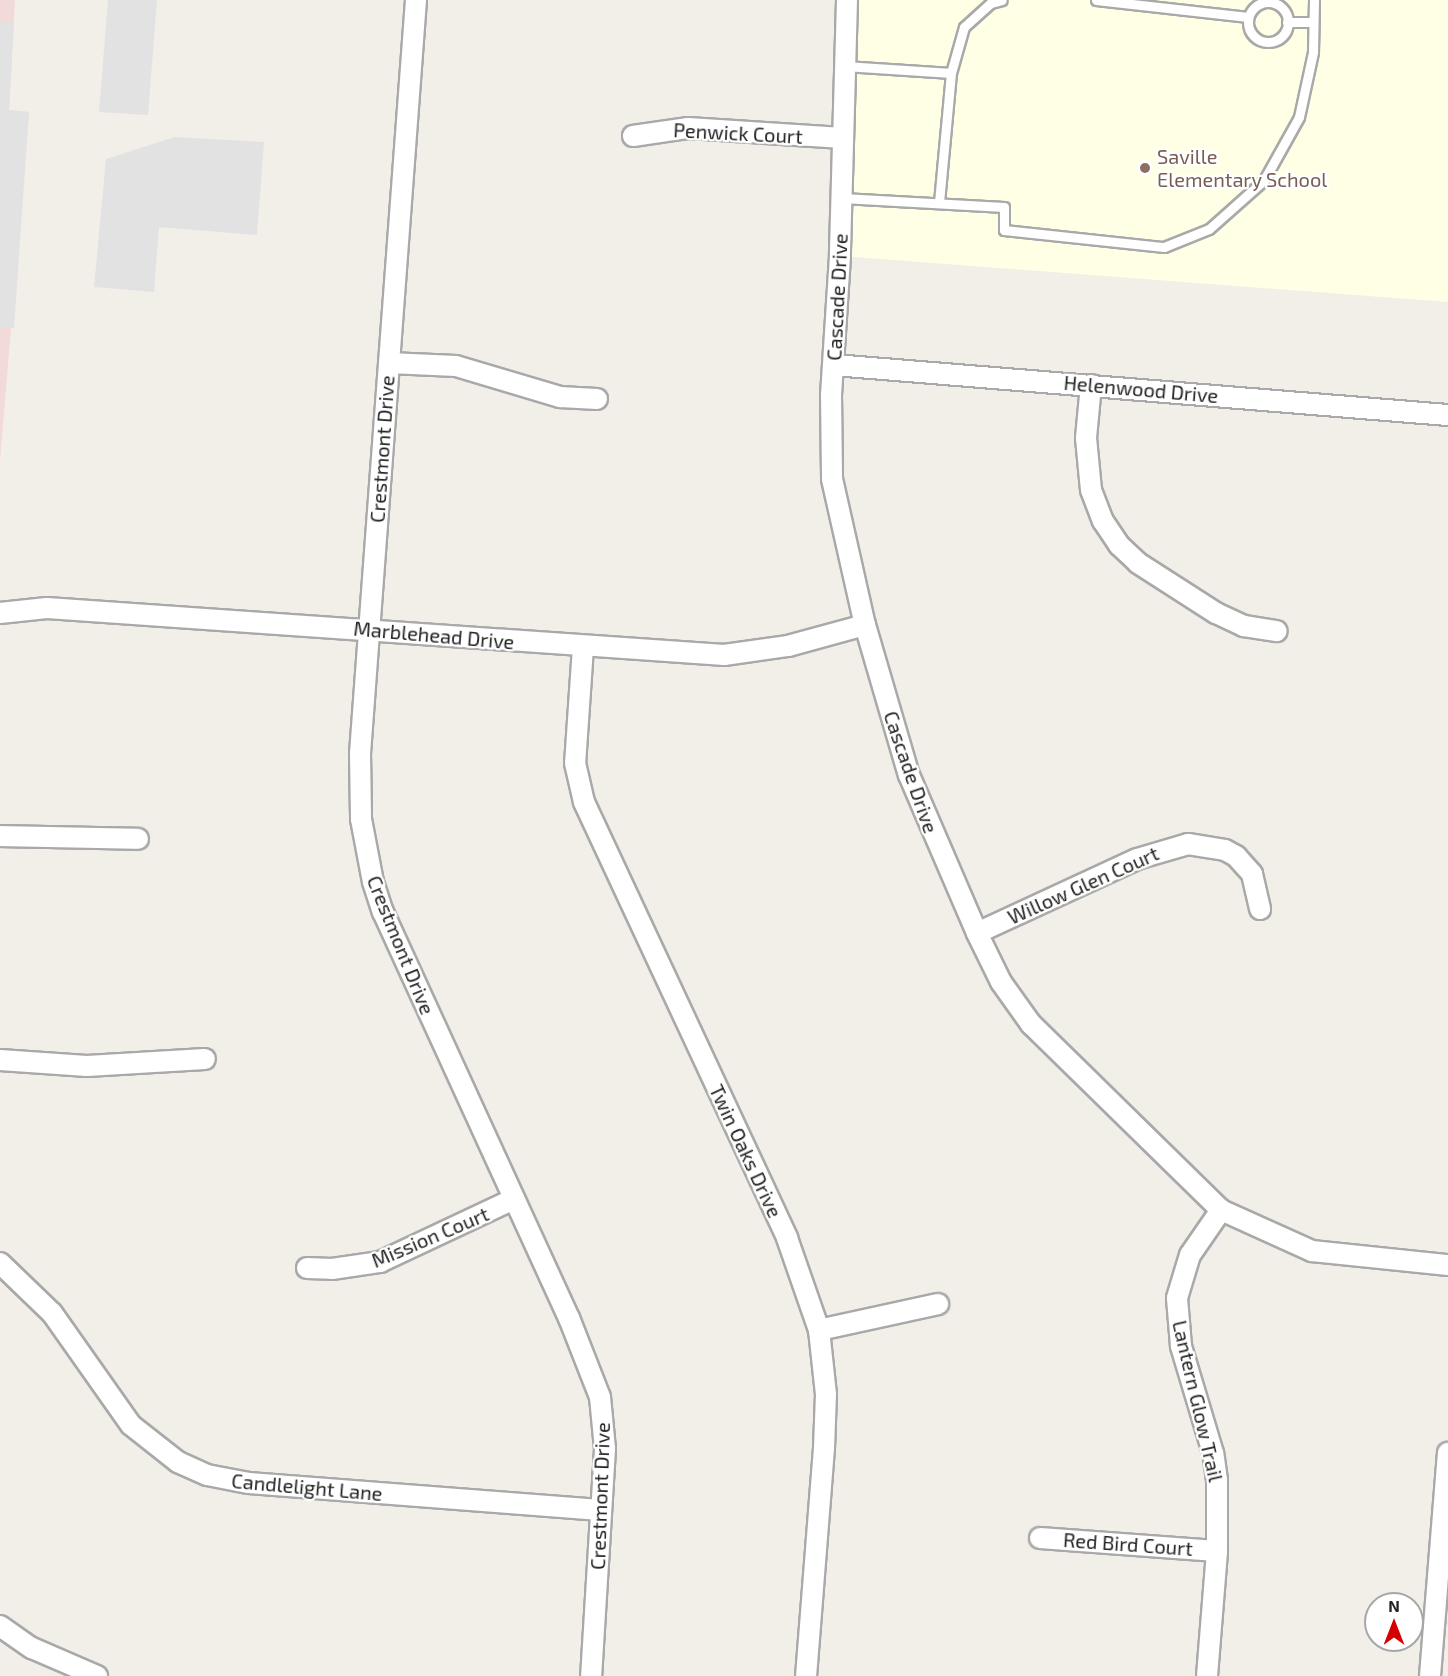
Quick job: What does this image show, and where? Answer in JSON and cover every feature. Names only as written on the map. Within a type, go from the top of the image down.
[{"type":"street","name":"Crestmont Drive","points":[[416,0],[359,785],[364,840],[373,882],[593,1371],[600,1396],[605,1449],[591,1676]]},
{"type":"street","name":"Cascade Drive","points":[[847,0],[832,479],[865,625],[909,775],[977,933],[1001,982],[1031,1024],[1221,1210],[1312,1251],[1448,1265]]},
{"type":"street","name":"Penwick Court","points":[[633,136],[688,128],[843,138]]},
{"type":"street","points":[[389,363],[456,366],[560,397],[597,399]]},
{"type":"street","name":"Helenwood Drive","points":[[834,365],[1448,415]]},
{"type":"street","points":[[1091,385],[1086,438],[1091,490],[1103,521],[1119,545],[1138,563],[1216,613],[1244,626],[1277,631]]},
{"type":"street","name":"Marblehead Drive","points":[[0,613],[47,608],[724,655],[788,646],[865,625]]},
{"type":"street","name":"Twin Oaks Drive","points":[[583,647],[575,762],[584,802],[787,1238],[819,1330],[826,1394],[825,1426],[806,1676]]},
{"type":"street","points":[[0,836],[138,839]]},
{"type":"street","name":"Willow Glen Court","points":[[977,933],[1137,859],[1188,844],[1215,847],[1236,856],[1252,874],[1260,909]]},
{"type":"street","points":[[0,1060],[87,1066],[205,1059]]},
{"type":"street","name":"Mission Court","points":[[307,1268],[340,1268],[380,1262],[514,1199]]},
{"type":"street","name":"Lantern Glow Trail","points":[[1207,1676],[1219,1509],[1213,1453],[1181,1346],[1177,1320],[1181,1278],[1202,1234],[1221,1210]]},
{"type":"street","name":"Candlelight Lane","points":[[0,1263],[52,1313],[131,1425],[178,1462],[207,1475],[249,1483],[600,1510]]},
{"type":"street","points":[[819,1330],[938,1304]]},
{"type":"street","points":[[1430,1676],[1448,1453]]},
{"type":"street","name":"Red Bird Court","points":[[1040,1538],[1217,1551]]},
{"type":"street","points":[[0,1626],[32,1648],[97,1676]]},
{"type":"lane","points":[[939,202],[951,73],[964,27],[991,3],[1002,0]]},
{"type":"lane","points":[[1096,0],[1248,17]]},
{"type":"lane","points":[[842,198],[1004,207],[1004,230],[1164,247],[1209,229],[1264,180],[1299,117],[1313,52],[1314,0]]},
{"type":"lane","points":[[1268,2],[1281,7],[1287,22],[1281,36],[1264,41],[1250,29],[1248,17],[1256,6],[1268,2]]},
{"type":"lane","points":[[1287,22],[1313,22]]},
{"type":"lane","points":[[845,66],[951,73]]},
{"type":"shaded area","points":[[0,0],[15,0],[9,110],[29,112],[0,461]]},
{"type":"shaded area","points":[[108,0],[157,0],[148,115],[99,112]]},
{"type":"shaded area","name":"Saville Elementary School","points":[[847,0],[1448,0],[1448,302],[840,256]]},
{"type":"shaded area","points":[[0,22],[14,23],[9,110],[29,112],[14,328],[0,327]]},
{"type":"shaded area","points":[[175,137],[264,142],[257,235],[159,227],[154,292],[94,287],[106,159]]},
{"type":"place","name":"Saville Elementary School","points":[[1145,168]]}]
